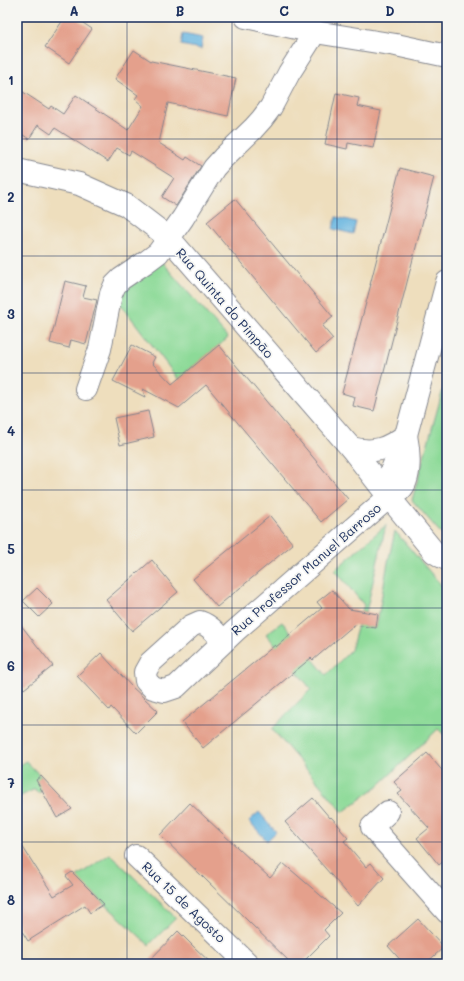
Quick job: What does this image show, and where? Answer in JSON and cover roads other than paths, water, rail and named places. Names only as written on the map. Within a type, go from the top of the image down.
[{"type":"street","points":[[246,17],[289,21],[315,32],[396,45],[447,56]]},
{"type":"street","points":[[86,389],[100,349],[111,294],[115,285],[158,252],[183,218],[214,168],[253,129],[271,107],[289,73],[315,32]]},
{"type":"street","name":"Rua Quinta do Pimpão","points":[[17,170],[79,184],[126,205],[169,238],[351,448],[388,497],[434,552],[444,558],[447,558]]},
{"type":"street","name":"Rua Professor Manuel Barroso","points":[[223,642],[388,497],[389,477],[406,435],[447,282]]},
{"type":"street","points":[[351,448],[362,451],[377,450],[393,444],[406,435]]},
{"type":"street","points":[[388,812],[372,827],[447,912]]},
{"type":"street","name":"Rua 15 de Agosto","points":[[136,856],[248,964]]},
{"type":"water","points":[[183,34],[203,38],[201,49],[181,45]]},
{"type":"water","points":[[336,217],[356,222],[353,234],[333,229]]},
{"type":"water","points":[[259,812],[276,832],[267,841],[249,821]]}]
